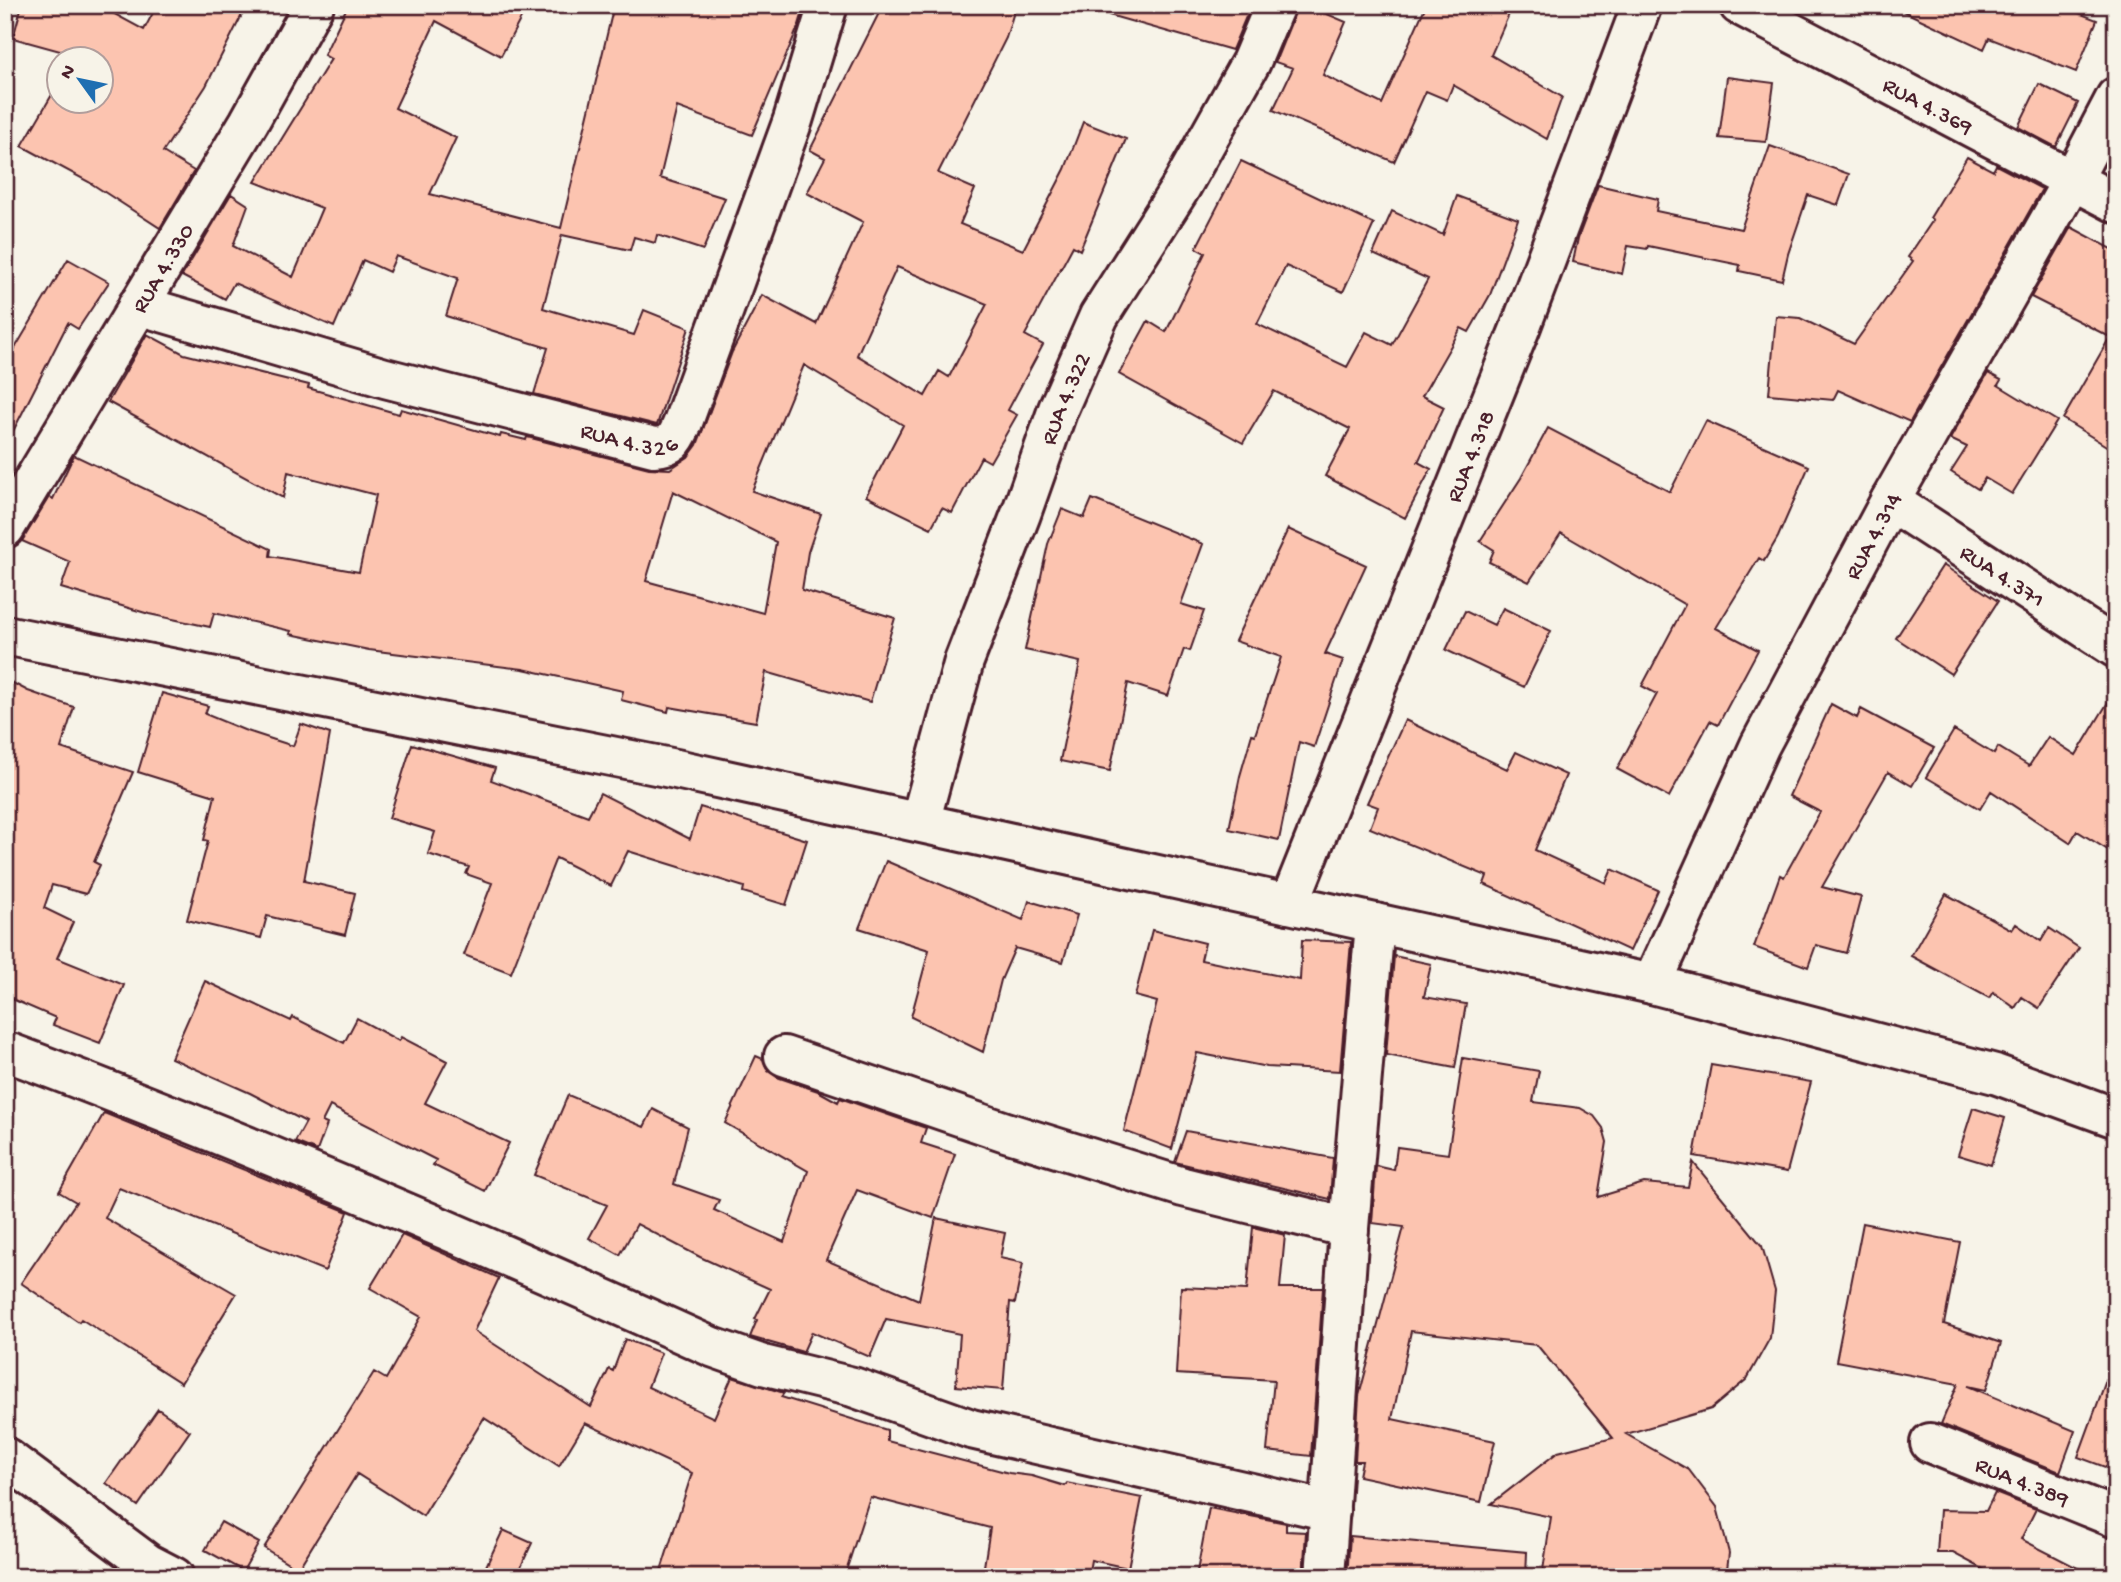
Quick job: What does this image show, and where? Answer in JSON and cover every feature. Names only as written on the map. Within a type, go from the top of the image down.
[{"type":"street","name":"RUA 4.330","points":[[5,528],[249,122],[314,5]]},
{"type":"street","name":"RUA 4.326","points":[[138,304],[385,378],[654,447],[667,447],[674,442],[691,400],[793,120],[828,5]]},
{"type":"street","name":"RUA 4.322","points":[[920,822],[964,661],[1058,409],[1099,316],[1181,187],[1251,62],[1275,5]]},
{"type":"street","name":"RUA 4.318","points":[[1289,904],[1521,326],[1642,5]]},
{"type":"street","name":"RUA 4.369","points":[[1739,5],[2116,204]]},
{"type":"street","name":"RUA 4.314","points":[[1652,984],[1760,745],[1889,500],[2073,179],[2116,97]]},
{"type":"street","name":"RUA 4.371","points":[[1889,500],[2116,648]]},
{"type":"street","points":[[5,635],[649,763],[1652,984],[1995,1074],[2116,1118]]},
{"type":"street","points":[[1325,1577],[1349,1228],[1375,923]]},
{"type":"street","points":[[5,1051],[370,1195],[712,1347],[763,1365],[853,1387],[971,1429],[1330,1511]]},
{"type":"street","points":[[784,1056],[1006,1132],[1183,1187],[1349,1228]]},
{"type":"street","name":"RUA 4.389","points":[[1930,1443],[2116,1518]]},
{"type":"street","points":[[5,1457],[147,1563],[174,1577]]},
{"type":"building","points":[[22,5],[98,5],[144,30],[157,5],[247,5],[206,86],[163,152],[194,171],[160,228],[89,182],[22,146],[46,105],[46,116],[116,116],[116,46],[46,47],[13,38]]},
{"type":"building","points":[[348,5],[528,5],[501,56],[436,21],[395,108],[456,138],[430,194],[561,228],[614,5],[805,5],[752,135],[677,107],[660,178],[725,198],[703,250],[657,235],[655,243],[634,237],[630,250],[562,235],[543,308],[634,335],[644,310],[689,328],[657,425],[534,394],[548,348],[446,316],[458,278],[396,256],[389,272],[363,260],[334,327],[234,283],[225,299],[182,276],[231,194],[248,205],[233,246],[293,277],[322,208],[255,182],[331,59],[324,55]]},
{"type":"building","points":[[883,5],[1016,5],[1006,38],[938,173],[975,189],[960,224],[1023,250],[1065,169],[1083,122],[1126,139],[1080,250],[1073,246],[1025,335],[1043,345],[1008,410],[1017,415],[990,462],[981,457],[952,513],[942,508],[931,528],[866,496],[903,425],[804,365],[752,491],[821,514],[808,552],[802,590],[895,618],[870,702],[766,672],[756,722],[669,707],[668,712],[621,700],[623,691],[523,669],[369,650],[290,634],[291,631],[214,613],[210,627],[149,614],[61,588],[70,562],[22,541],[49,497],[53,499],[74,455],[271,549],[270,556],[359,572],[376,495],[288,472],[283,498],[108,402],[147,334],[184,354],[309,385],[308,388],[399,414],[401,409],[500,437],[501,434],[526,440],[527,437],[649,468],[670,469],[688,457],[697,445],[732,352],[762,295],[816,324],[863,222],[807,193],[825,158],[810,150]],"holes":[[[897,267],[987,304],[949,377],[939,371],[925,396],[857,355]],[[673,491],[776,542],[763,613],[646,581]]]},
{"type":"building","points":[[1110,5],[1251,5],[1232,50],[1109,15]]},
{"type":"building","points":[[1296,5],[1306,5],[1346,22],[1323,75],[1382,104],[1426,5],[1513,5],[1491,55],[1562,97],[1547,139],[1453,85],[1447,100],[1426,91],[1394,162],[1273,110],[1293,68],[1275,62]]},
{"type":"building","points":[[1890,5],[2058,5],[2097,20],[2076,72],[1989,38],[1984,49]]},
{"type":"building","points":[[1727,77],[1774,83],[1766,142],[1719,138]]},
{"type":"building","points":[[2039,84],[2078,103],[2056,147],[2018,127]]},
{"type":"building","points":[[1770,146],[1849,174],[1838,205],[1808,195],[1782,280],[1739,271],[1740,265],[1648,246],[1647,249],[1628,246],[1622,274],[1573,262],[1578,238],[1598,185],[1658,199],[1656,211],[1741,229]]},
{"type":"building","points":[[1967,157],[1993,171],[1996,165],[2042,189],[1910,422],[1838,390],[1833,400],[1769,394],[1776,316],[1800,318],[1854,344],[1913,261],[1908,257],[1933,220],[1930,218]]},
{"type":"building","points":[[1241,161],[1374,224],[1343,292],[1286,266],[1257,324],[1347,367],[1366,332],[1392,345],[1428,279],[1373,254],[1392,211],[1443,235],[1457,196],[1518,219],[1490,295],[1469,332],[1461,328],[1422,396],[1444,407],[1418,462],[1431,469],[1405,518],[1325,476],[1350,429],[1274,391],[1243,443],[1119,374],[1148,321],[1166,332],[1205,253],[1196,248]]},
{"type":"building","points":[[2071,227],[2116,251],[2116,452],[2063,419],[2110,337],[2031,297]]},
{"type":"building","points":[[68,259],[109,282],[78,329],[68,323],[5,447],[5,365]]},
{"type":"building","points":[[1988,373],[2001,380],[1998,385],[2057,421],[2012,494],[1985,478],[1978,489],[1951,472],[1967,447],[1950,439]]},
{"type":"building","points":[[1706,421],[1809,466],[1778,537],[1764,561],[1759,558],[1716,628],[1758,650],[1718,725],[1710,721],[1669,797],[1617,769],[1657,694],[1642,686],[1685,605],[1561,533],[1529,582],[1489,562],[1494,550],[1480,541],[1521,478],[1548,428],[1670,492]]},
{"type":"building","points":[[1092,499],[1203,544],[1181,604],[1204,611],[1190,651],[1184,649],[1168,696],[1128,683],[1110,771],[1060,761],[1080,662],[1025,650],[1048,544],[1062,509],[1084,518]]},
{"type":"building","points":[[1288,529],[1366,565],[1325,654],[1343,660],[1314,747],[1299,742],[1279,840],[1229,829],[1252,734],[1255,735],[1281,657],[1235,641]]},
{"type":"building","points":[[1943,565],[1998,601],[1951,674],[1896,638]]},
{"type":"building","points":[[1503,608],[1551,631],[1524,687],[1446,650],[1465,611],[1494,625]]},
{"type":"building","points":[[5,679],[28,691],[74,707],[61,748],[133,772],[94,862],[100,865],[86,894],[52,885],[44,908],[73,922],[57,958],[124,985],[100,1043],[53,1025],[56,1018],[5,996]]},
{"type":"building","points":[[2116,689],[2116,855],[2077,831],[2070,843],[1991,791],[1980,809],[1926,777],[1954,730],[1994,754],[1998,747],[2029,766],[2048,737],[2076,755]]},
{"type":"building","points":[[162,693],[208,706],[205,714],[293,746],[301,724],[330,734],[304,881],[355,893],[345,935],[267,916],[261,938],[187,920],[208,841],[204,840],[215,796],[138,772]]},
{"type":"building","points":[[1831,704],[1857,718],[1861,709],[1934,748],[1912,786],[1888,772],[1822,887],[1861,897],[1846,953],[1816,945],[1808,967],[1754,947],[1780,875],[1784,877],[1820,812],[1789,796]]},
{"type":"building","points":[[1405,720],[1507,769],[1516,752],[1566,775],[1535,850],[1606,883],[1612,869],[1658,890],[1630,951],[1484,884],[1487,876],[1370,828],[1378,807],[1367,803]]},
{"type":"building","points":[[412,744],[495,768],[491,780],[588,816],[600,793],[690,839],[700,807],[807,840],[786,905],[743,892],[744,887],[628,851],[611,886],[556,858],[511,973],[464,955],[492,883],[466,874],[469,867],[428,854],[435,832],[389,818]]},
{"type":"building","points":[[886,861],[1023,920],[1029,901],[1077,915],[1063,962],[1015,948],[1001,980],[983,1052],[911,1017],[929,950],[859,928]]},
{"type":"building","points":[[1946,894],[2012,930],[2016,924],[2041,941],[2049,928],[2079,948],[2039,1008],[2022,997],[2015,1008],[1993,992],[1989,998],[1911,956]]},
{"type":"building","points":[[1152,930],[1205,943],[1201,960],[1300,980],[1302,940],[1351,942],[1340,1071],[1267,1067],[1197,1053],[1172,1149],[1124,1131],[1157,1002],[1135,996]]},
{"type":"building","points":[[1394,956],[1431,964],[1424,997],[1466,1004],[1455,1068],[1386,1055]]},
{"type":"building","points":[[205,981],[291,1021],[293,1017],[344,1043],[357,1018],[399,1041],[401,1037],[447,1061],[425,1103],[509,1143],[485,1191],[433,1165],[436,1160],[330,1106],[322,1122],[327,1124],[317,1151],[295,1142],[306,1122],[250,1093],[171,1058]]},
{"type":"building","points":[[756,1056],[763,1059],[768,1071],[777,1077],[818,1091],[838,1102],[840,1098],[926,1128],[921,1143],[955,1154],[933,1218],[857,1190],[826,1260],[919,1300],[936,1218],[1005,1233],[1000,1258],[1023,1263],[1015,1303],[1010,1302],[1003,1390],[956,1386],[960,1334],[886,1319],[870,1357],[812,1332],[803,1352],[750,1337],[757,1320],[755,1319],[770,1289],[637,1224],[620,1255],[589,1238],[607,1205],[534,1175],[568,1095],[644,1127],[653,1109],[688,1127],[674,1184],[719,1200],[714,1210],[784,1242],[808,1171],[725,1123]]},
{"type":"building","points":[[1463,1058],[1539,1071],[1533,1102],[1580,1108],[1594,1116],[1603,1128],[1607,1142],[1598,1197],[1644,1183],[1688,1187],[1693,1162],[1762,1246],[1775,1291],[1770,1338],[1747,1379],[1711,1409],[1626,1434],[1689,1470],[1717,1507],[1729,1553],[1726,1577],[1542,1577],[1551,1517],[1491,1504],[1558,1452],[1613,1438],[1537,1345],[1411,1331],[1392,1419],[1495,1441],[1481,1502],[1359,1476],[1362,1461],[1355,1461],[1359,1396],[1404,1227],[1372,1223],[1376,1166],[1394,1170],[1397,1147],[1448,1154]]},
{"type":"building","points":[[1711,1065],[1811,1082],[1787,1172],[1694,1156]]},
{"type":"building","points":[[1973,1108],[2005,1118],[1991,1165],[1958,1155]]},
{"type":"building","points":[[104,1113],[348,1212],[325,1271],[119,1188],[105,1218],[236,1294],[181,1383],[81,1319],[79,1322],[21,1283],[76,1202],[59,1192]]},
{"type":"building","points":[[1186,1131],[1333,1158],[1330,1199],[1175,1162]]},
{"type":"building","points":[[1863,1223],[1960,1242],[1944,1324],[2001,1343],[1986,1390],[1968,1386],[2075,1431],[2060,1472],[1941,1424],[1958,1384],[1836,1361]]},
{"type":"building","points":[[1253,1227],[1285,1235],[1280,1288],[1323,1288],[1311,1456],[1267,1451],[1274,1380],[1176,1374],[1181,1287],[1247,1290]]},
{"type":"building","points":[[402,1235],[499,1278],[474,1331],[591,1407],[609,1369],[613,1371],[625,1339],[661,1353],[648,1387],[714,1418],[732,1377],[784,1393],[781,1397],[887,1430],[887,1441],[1065,1486],[1067,1483],[1142,1498],[1128,1568],[1091,1560],[1088,1577],[1010,1577],[983,1573],[990,1528],[870,1497],[844,1577],[659,1577],[692,1473],[585,1423],[559,1466],[484,1418],[423,1516],[357,1474],[298,1569],[264,1548],[374,1372],[386,1379],[421,1317],[370,1288]]},
{"type":"building","points":[[2112,1364],[2116,1365],[2116,1471],[2078,1457]]},
{"type":"building","points":[[158,1409],[190,1431],[138,1506],[106,1483]]},
{"type":"building","points":[[1995,1493],[2036,1509],[2021,1539],[2095,1577],[1998,1577],[1953,1553],[1937,1553],[1940,1510],[1986,1511]]},
{"type":"building","points":[[1209,1508],[1286,1523],[1286,1531],[1306,1532],[1303,1577],[1196,1577]]},
{"type":"building","points":[[221,1522],[259,1543],[243,1571],[205,1550]]},
{"type":"building","points":[[503,1530],[532,1543],[516,1577],[481,1577]]},
{"type":"building","points":[[1350,1536],[1527,1552],[1526,1577],[1347,1577]]}]
